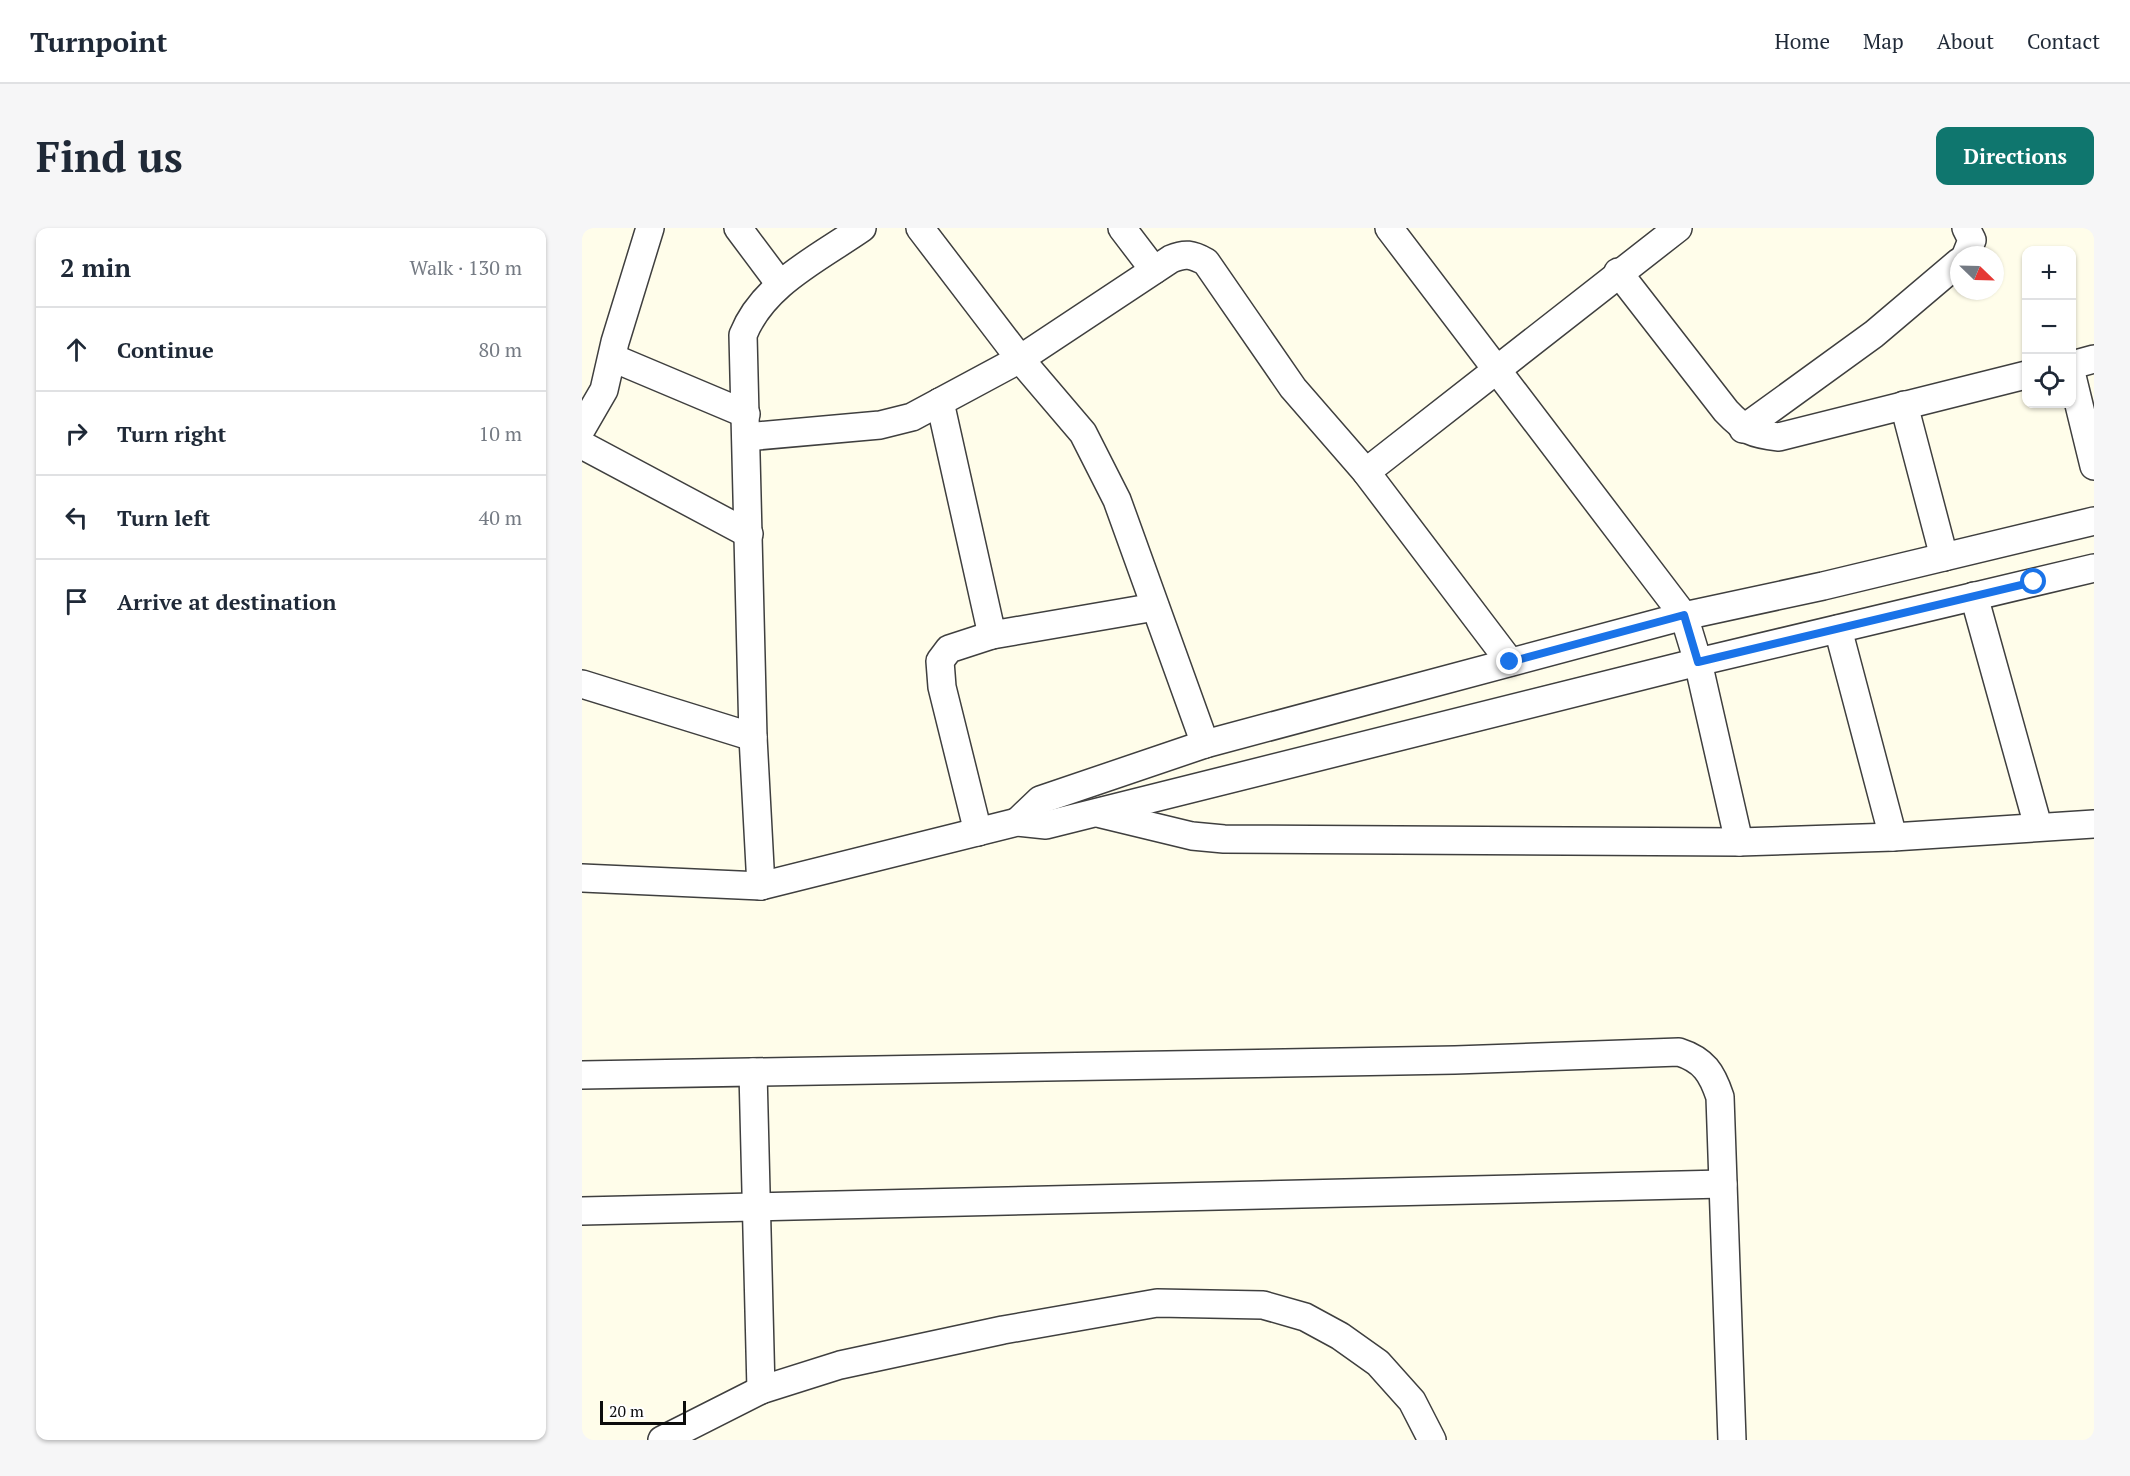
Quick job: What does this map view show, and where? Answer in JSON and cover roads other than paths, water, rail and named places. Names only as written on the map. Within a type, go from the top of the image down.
[{"type":"street","points":[[582,428],[604,390],[615,342],[650,228]]},
{"type":"street","points":[[738,228],[780,284]]},
{"type":"street","points":[[761,886],[753,737],[743,335],[749,319],[759,305],[780,284],[862,228]]},
{"type":"street","points":[[920,228],[1020,358],[1083,433],[1117,500],[1205,744]]},
{"type":"street","points":[[1122,228],[1154,270]]},
{"type":"street","points":[[1389,228],[1684,615],[1698,662],[1739,842]]},
{"type":"street","points":[[1366,472],[1618,272],[1678,228]]},
{"type":"street","points":[[1966,228],[1972,240],[1970,246]]},
{"type":"street","points":[[613,358],[746,426],[880,425],[912,417],[1020,358],[1154,270],[1184,254],[1206,262],[1293,388],[1366,472],[1510,662]]},
{"type":"street","points":[[1743,429],[1874,334],[1950,270]]},
{"type":"street","points":[[1618,272],[1726,411],[1743,429],[1756,435],[1779,437],[2022,376]]},
{"type":"street","points":[[2076,363],[2094,359]]},
{"type":"street","points":[[2076,392],[2094,466]]},
{"type":"street","points":[[940,402],[992,635]]},
{"type":"street","points":[[1904,405],[1944,557]]},
{"type":"street","points":[[582,445],[749,534]]},
{"type":"street","points":[[1017,822],[1040,800],[1205,744],[1684,615],[2094,521]]},
{"type":"street","points":[[582,878],[761,886],[1017,822],[1046,825],[1097,813],[1698,662],[2094,568]]},
{"type":"street","points":[[1974,596],[2038,826]]},
{"type":"street","points":[[978,831],[942,687],[940,661],[949,649],[992,635],[1155,607]]},
{"type":"street","points":[[1838,629],[1893,837]]},
{"type":"street","points":[[582,684],[753,737]]},
{"type":"street","points":[[1097,813],[1192,836],[1224,839],[1739,842],[1893,837],[2094,824]]},
{"type":"street","points":[[582,1076],[1444,1060],[1678,1052],[1694,1057],[1705,1065],[1713,1077],[1720,1097],[1732,1440]]},
{"type":"street","points":[[753,1072],[754,1209],[761,1390]]},
{"type":"street","points":[[582,1211],[754,1209],[1723,1184]]},
{"type":"street","points":[[662,1440],[761,1390],[840,1365],[1003,1330],[1146,1305],[1263,1305],[1305,1317],[1340,1336],[1378,1363],[1412,1401],[1432,1440]]}]
